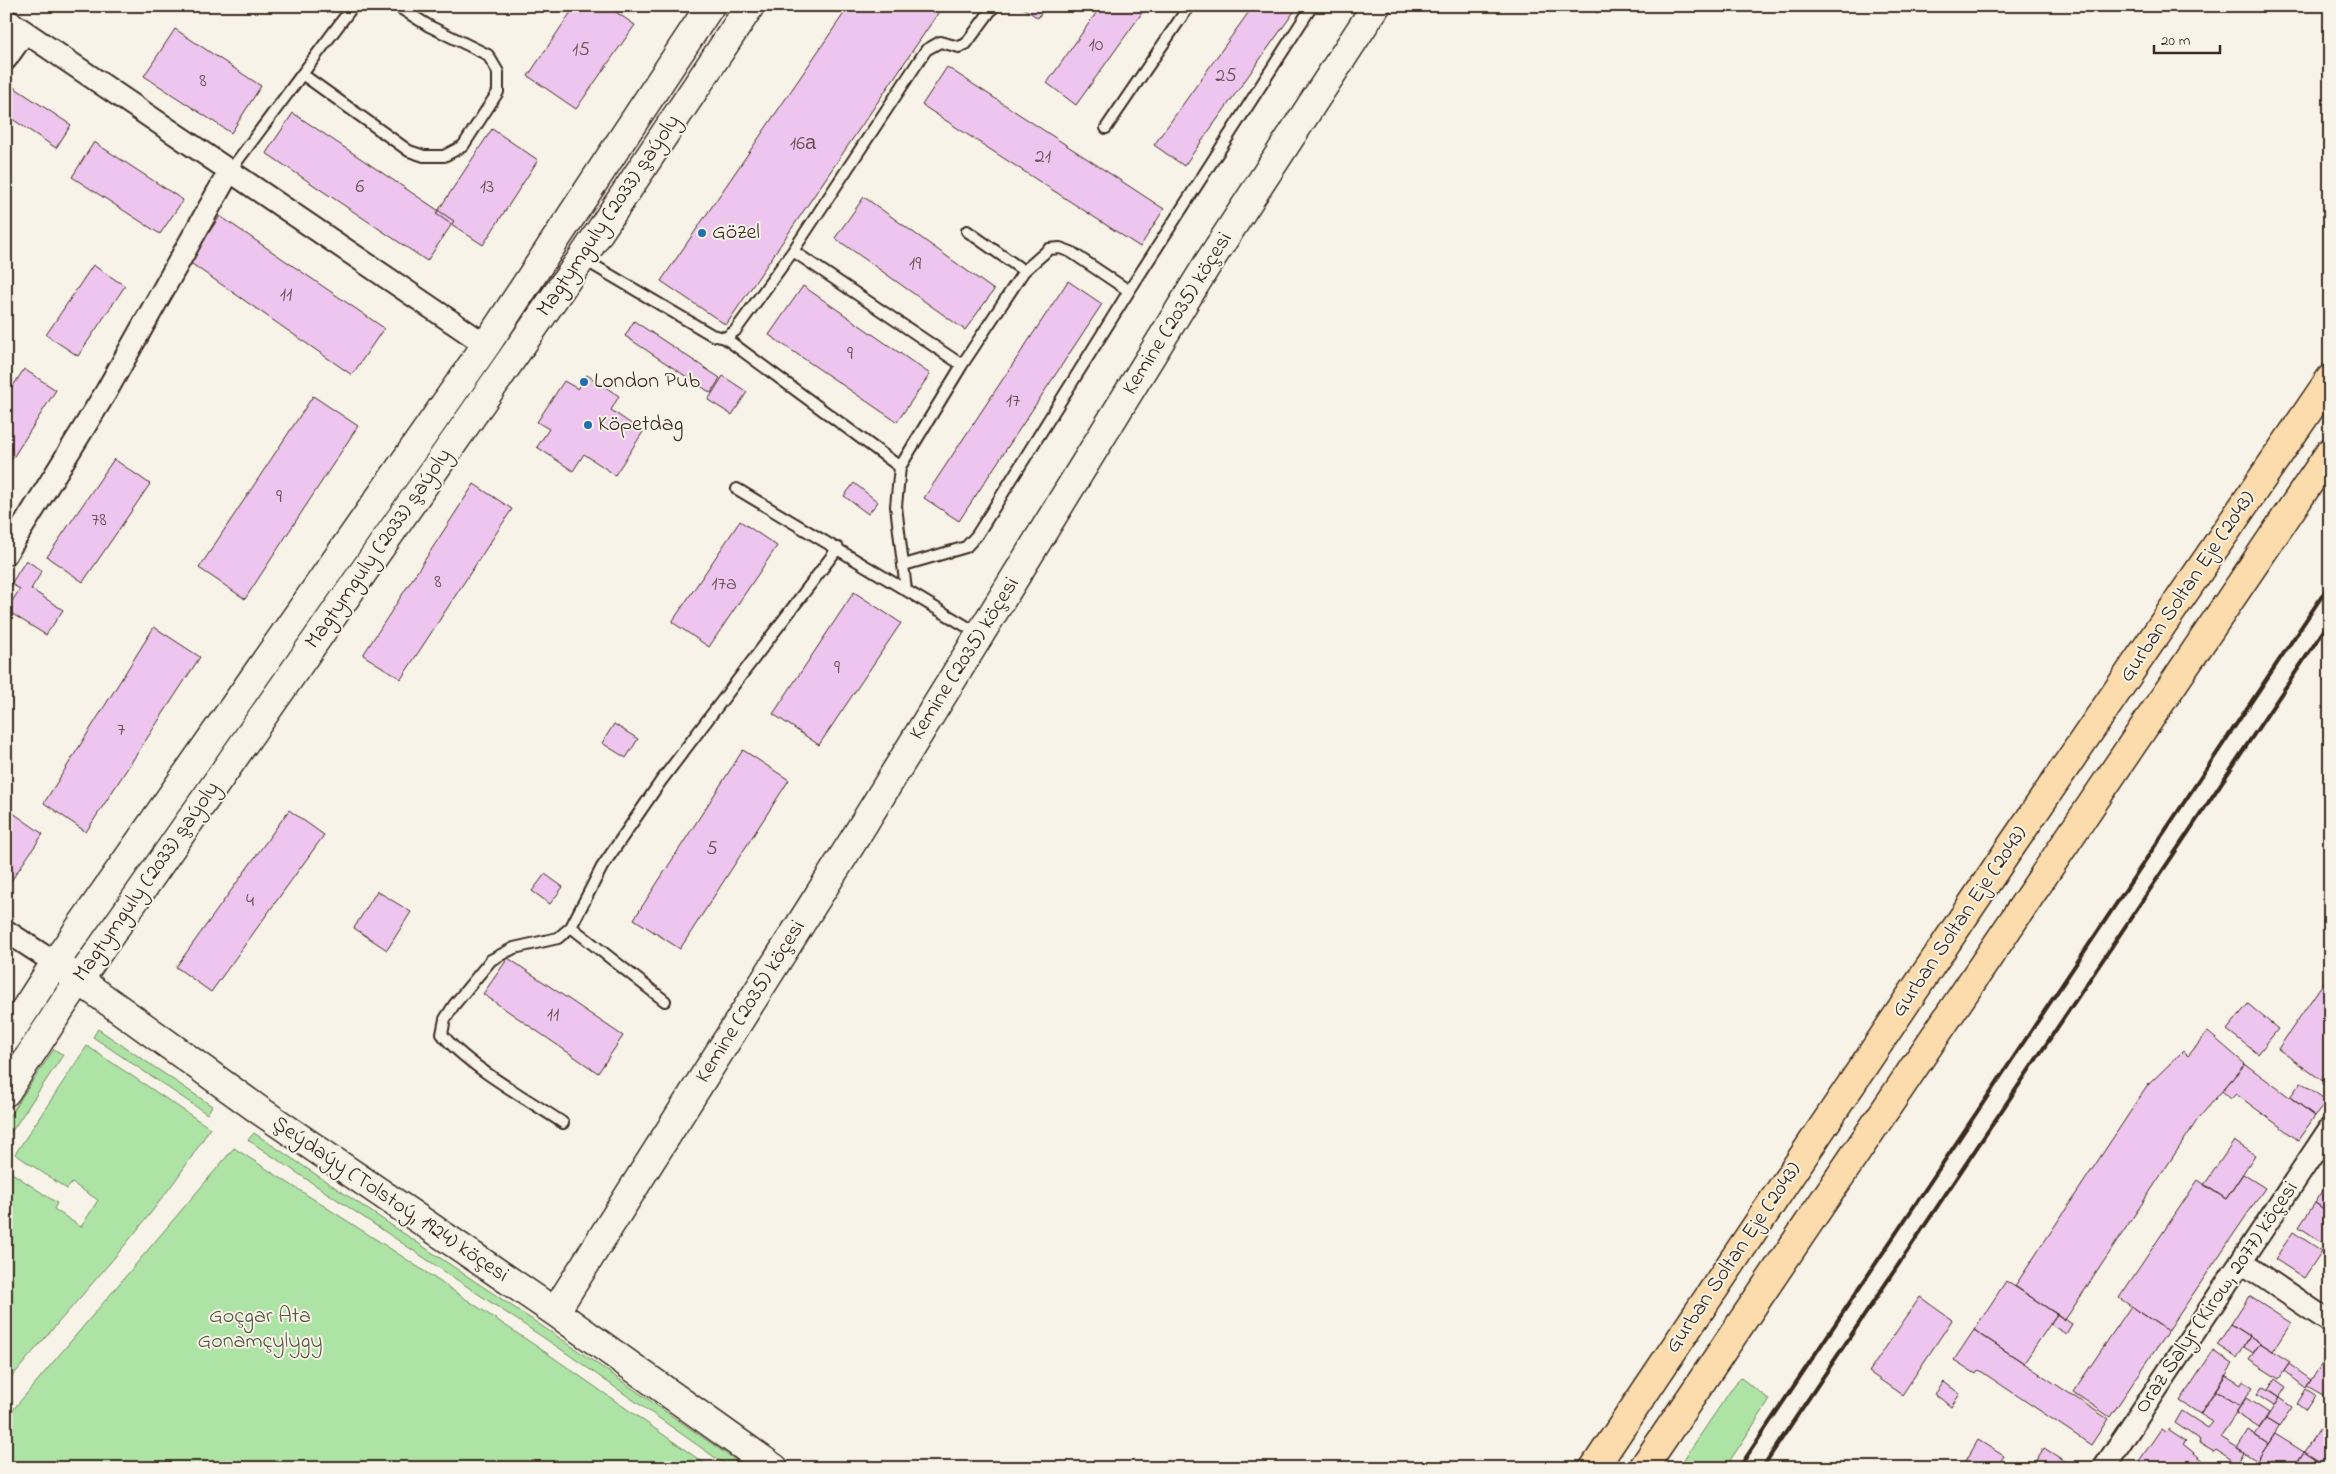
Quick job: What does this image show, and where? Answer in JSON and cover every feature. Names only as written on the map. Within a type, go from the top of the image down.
[{"type":"highway","name":"Gurban Soltan Eje (2043)","points":[[1594,1468],[2002,859],[2330,379]]},
{"type":"highway","name":"Gurban Soltan Eje (2043)","points":[[1644,1468],[2330,452]]},
{"type":"main road","name":"Magtymguly (2033) şaýoly","points":[[6,1039],[55,963],[486,345],[710,6]]},
{"type":"main road","name":"Magtymguly (2033) şaýoly","points":[[6,1092],[79,980],[582,258],[750,6]]},
{"type":"main road","name":"Kemine (2035) köçesi","points":[[555,1312],[853,841],[1207,265],[1376,6]]},
{"type":"main road","name":"Şeýdaýy (Tolstoý, 1924) köçesi","points":[[55,963],[259,1110],[555,1312],[774,1468]]},
{"type":"street","points":[[6,19],[486,345]]},
{"type":"street","points":[[6,58],[25,32]]},
{"type":"street","points":[[6,554],[106,392],[229,172]]},
{"type":"street","name":"Şeýdaýy (Tolstoý, 1924) köçesi","points":[[6,931],[55,963]]},
{"type":"street","name":"Oraz Salyr (Kirow, 2077) köçesi","points":[[2104,1468],[2330,1128]]},
{"type":"street","points":[[2241,1262],[2330,1322]]},
{"type":"lane","points":[[229,172],[353,6]]},
{"type":"lane","points":[[302,74],[409,151],[424,156],[444,156],[463,146],[498,92],[498,72],[488,56],[429,26],[398,6]]},
{"type":"lane","points":[[725,338],[736,331],[793,251],[926,50],[940,42],[959,47],[966,44],[994,6]]},
{"type":"lane","points":[[1106,128],[1190,6]]},
{"type":"lane","points":[[904,565],[966,547],[976,535],[1129,291],[1312,6]]},
{"type":"lane","points":[[967,231],[1024,271]]},
{"type":"lane","points":[[906,590],[896,506],[900,467],[962,365],[1024,271],[1050,249],[1060,248],[1071,252],[1129,291]]},
{"type":"lane","points":[[793,251],[962,365]]},
{"type":"lane","points":[[582,258],[712,335],[725,338],[900,467]]},
{"type":"lane","points":[[737,489],[980,635]]},
{"type":"lane","points":[[563,1123],[468,1060],[450,1044],[442,1034],[446,1019],[454,1005],[492,960],[514,948],[558,938],[571,927],[602,867],[661,780],[838,548]]},
{"type":"lane","points":[[571,927],[665,1001]]},
{"type":"green space","points":[[98,1029],[212,1106],[207,1114],[93,1037]]},
{"type":"green space","points":[[87,1046],[210,1128],[188,1162],[139,1228],[6,1384],[6,1169],[57,1203],[54,1209],[81,1227],[98,1200],[72,1183],[67,1189],[15,1154]]},
{"type":"green space","points":[[54,1049],[63,1055],[6,1140],[6,1121]]},
{"type":"green space","points":[[254,1133],[567,1343],[747,1468],[730,1468],[562,1350],[248,1140]]},
{"type":"green space","name":"Goçgar Ata Gonamçylygy","points":[[234,1148],[397,1253],[554,1358],[711,1468],[6,1468],[6,1418]]},
{"type":"green space","points":[[1741,1378],[1770,1400],[1725,1468],[1678,1468],[1735,1384]]},
{"type":"building","points":[[575,6],[607,6],[635,25],[576,109],[528,76]]},
{"type":"building","points":[[849,6],[943,6],[726,325],[661,281]]},
{"type":"building","points":[[1020,6],[1045,6],[1038,18]]},
{"type":"building","points":[[1101,6],[1147,6],[1076,105],[1047,83]]},
{"type":"building","points":[[1253,6],[1298,6],[1184,166],[1154,145]]},
{"type":"building","points":[[1586,6],[1601,6],[1597,13]]},
{"type":"building","points":[[175,29],[261,86],[231,133],[144,76]]},
{"type":"building","points":[[947,67],[1164,209],[1140,247],[922,105]]},
{"type":"building","points":[[6,82],[71,125],[56,148],[6,115]]},
{"type":"building","points":[[293,113],[454,221],[427,261],[266,153]]},
{"type":"building","points":[[492,129],[538,160],[483,245],[436,214]]},
{"type":"building","points":[[94,142],[183,200],[160,234],[72,177]]},
{"type":"building","points":[[864,197],[994,290],[965,330],[835,238]]},
{"type":"building","points":[[220,216],[384,328],[352,375],[189,262]]},
{"type":"building","points":[[93,265],[125,286],[78,356],[46,335]]},
{"type":"building","points":[[1068,281],[1102,304],[959,521],[924,498]]},
{"type":"building","points":[[803,286],[930,374],[897,422],[769,335]]},
{"type":"building","points":[[634,321],[720,378],[711,393],[625,336]]},
{"type":"building","points":[[24,369],[56,390],[9,464],[6,462],[6,397]]},
{"type":"building","name":"Köpetdag","points":[[587,375],[619,396],[611,410],[643,432],[615,475],[584,454],[573,471],[537,447],[549,429],[537,422],[564,381],[578,389]]},
{"type":"building","points":[[723,376],[747,392],[732,415],[708,400]]},
{"type":"building","points":[[313,396],[358,426],[245,599],[199,568]]},
{"type":"building","points":[[114,459],[150,484],[83,582],[47,557]]},
{"type":"building","points":[[854,483],[878,502],[868,514],[844,496]]},
{"type":"building","points":[[474,484],[512,509],[401,679],[363,655]]},
{"type":"building","points":[[740,521],[777,546],[709,647],[672,622]]},
{"type":"building","points":[[26,560],[42,571],[31,589],[63,610],[46,635],[6,610],[20,589],[11,584]]},
{"type":"building","points":[[854,592],[901,623],[819,745],[773,714]]},
{"type":"building","points":[[154,627],[200,657],[86,832],[44,803]]},
{"type":"building","points":[[614,724],[638,739],[626,758],[602,743]]},
{"type":"building","points":[[743,750],[789,780],[680,949],[634,919]]},
{"type":"building","points":[[6,808],[43,834],[9,884],[6,882]]},
{"type":"building","points":[[289,810],[324,835],[211,992],[176,967]]},
{"type":"building","points":[[545,874],[563,887],[550,904],[532,891]]},
{"type":"building","points":[[377,891],[411,912],[387,950],[354,928]]},
{"type":"building","points":[[508,958],[623,1036],[598,1073],[483,994]]},
{"type":"building","points":[[2330,973],[2330,1080],[2327,1084],[2278,1049]]},
{"type":"building","points":[[2248,1004],[2278,1029],[2258,1054],[2227,1030]]},
{"type":"building","points":[[2208,1032],[2245,1064],[2198,1119],[2065,1320],[2015,1286],[2148,1085],[2183,1051],[2188,1056]]},
{"type":"building","points":[[2245,1064],[2315,1116],[2298,1140],[2236,1094],[2231,1099],[2222,1091]]},
{"type":"building","points":[[2301,1082],[2327,1101],[2315,1116],[2290,1097]]},
{"type":"building","points":[[2234,1141],[2255,1155],[2226,1199],[2204,1185]]},
{"type":"building","points":[[2243,1174],[2265,1188],[2168,1331],[2119,1298],[2198,1180],[2226,1199]]},
{"type":"building","points":[[2326,1186],[2330,1188],[2330,1213],[2315,1203]]},
{"type":"building","points":[[2315,1203],[2330,1213],[2330,1247],[2299,1227]]},
{"type":"building","points":[[2293,1232],[2322,1251],[2304,1278],[2275,1259]]},
{"type":"building","points":[[2006,1281],[2057,1314],[2024,1363],[1974,1330]]},
{"type":"building","points":[[2249,1296],[2291,1323],[2273,1351],[2231,1324]]},
{"type":"building","points":[[1920,1297],[1952,1320],[1902,1395],[1869,1372]]},
{"type":"building","points":[[2131,1306],[2168,1331],[2110,1417],[2073,1392]]},
{"type":"building","points":[[2057,1314],[2072,1324],[2066,1334],[2050,1324]]},
{"type":"building","points":[[2231,1324],[2250,1336],[2237,1358],[2217,1345]]},
{"type":"building","points":[[1974,1330],[2108,1419],[2091,1445],[1979,1370],[1976,1374],[1954,1360]]},
{"type":"building","points":[[2250,1336],[2260,1343],[2253,1353],[2244,1347]]},
{"type":"building","points":[[2260,1343],[2290,1362],[2279,1379],[2249,1360]]},
{"type":"building","points":[[2213,1351],[2233,1364],[2200,1414],[2180,1401]]},
{"type":"building","points":[[2330,1352],[2330,1399],[2307,1386]]},
{"type":"building","points":[[2289,1364],[2311,1380],[2306,1388],[2284,1371]]},
{"type":"building","points":[[2225,1375],[2241,1385],[2243,1381],[2253,1387],[2240,1406],[2215,1390]]},
{"type":"building","points":[[2275,1379],[2286,1387],[2279,1398],[2268,1390]]},
{"type":"building","points":[[1944,1382],[1960,1394],[1951,1407],[1935,1394]]},
{"type":"building","points":[[2262,1387],[2279,1398],[2274,1406],[2257,1395]]},
{"type":"building","points":[[2306,1389],[2315,1395],[2305,1410],[2297,1404]]},
{"type":"building","points":[[2215,1390],[2240,1406],[2221,1437],[2244,1452],[2237,1464],[2216,1450],[2214,1452],[2199,1443],[2200,1440],[2175,1423],[2182,1411],[2208,1428],[2213,1422],[2200,1414]]},
{"type":"building","points":[[2246,1398],[2269,1413],[2259,1428],[2236,1413]]},
{"type":"building","points":[[2279,1398],[2292,1407],[2279,1427],[2266,1419]]},
{"type":"building","points":[[2266,1419],[2279,1427],[2268,1444],[2255,1435]]},
{"type":"building","points":[[2161,1429],[2165,1432],[2168,1429],[2186,1441],[2183,1444],[2205,1462],[2201,1468],[2149,1468],[2139,1461]]},
{"type":"building","points":[[2319,1429],[2330,1437],[2330,1468],[2304,1452]]},
{"type":"building","points":[[2248,1431],[2268,1444],[2257,1461],[2237,1448]]},
{"type":"building","points":[[2275,1434],[2304,1452],[2293,1468],[2276,1468],[2278,1463],[2272,1460],[2267,1468],[2252,1468]]},
{"type":"building","points":[[1978,1440],[2004,1456],[1996,1468],[1962,1468]]},
{"type":"building","points":[[2044,1448],[2071,1465],[2069,1468],[2031,1468]]},
{"type":"building","points":[[2304,1452],[2328,1468],[2293,1468]]},
{"type":"railway","points":[[1739,1468],[2330,584]]},
{"type":"railway","points":[[1762,1468],[2330,621]]},
{"type":"place","name":"Gözel","points":[[702,233]]},
{"type":"place","name":"London Pub","points":[[584,382]]},
{"type":"place","name":"Köpetdag","points":[[588,425]]}]
